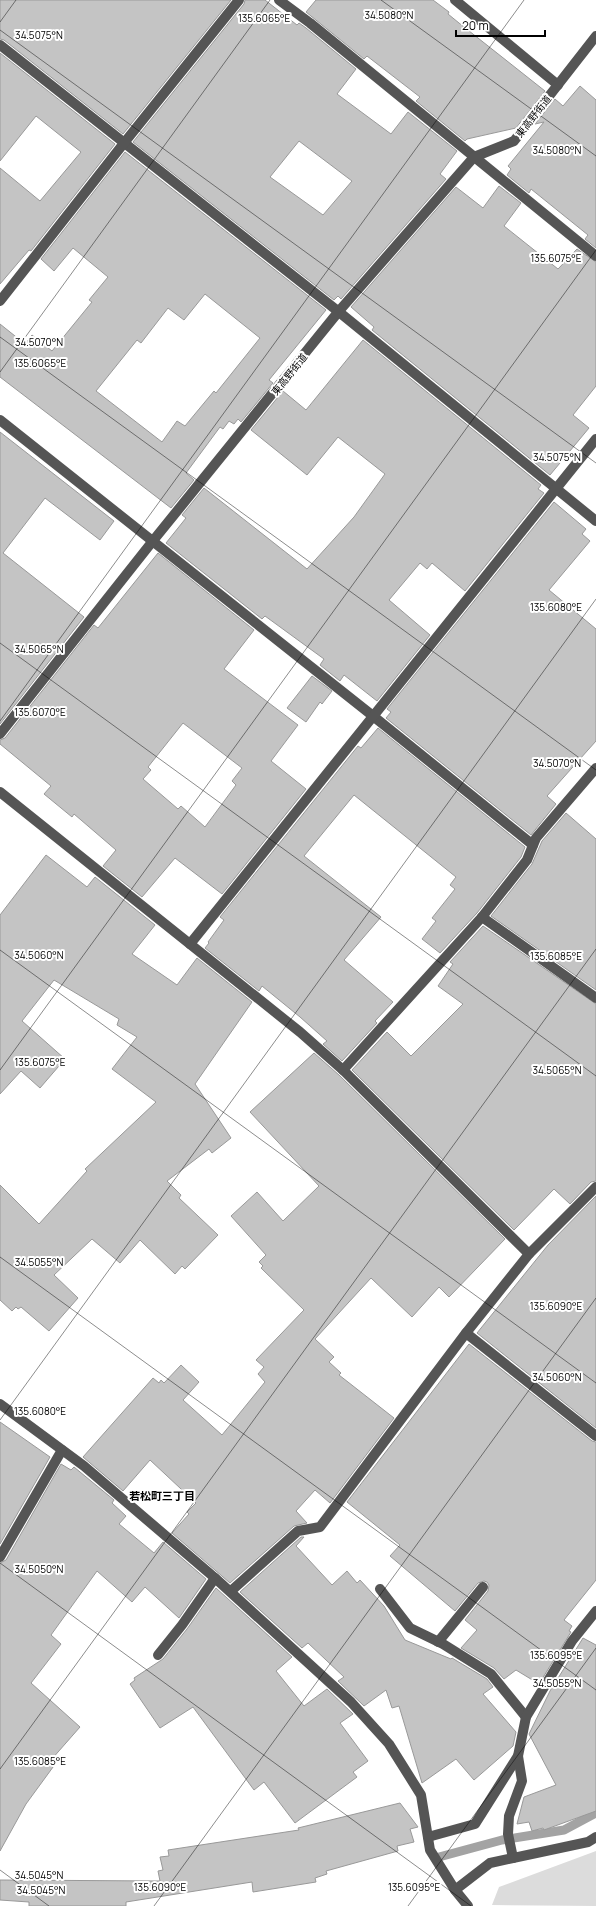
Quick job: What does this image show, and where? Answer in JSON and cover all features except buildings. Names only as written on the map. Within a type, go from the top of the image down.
[{"type":"street","points":[[0,301],[124,143],[240,0]]},
{"type":"street","points":[[279,0],[310,23],[596,256]]},
{"type":"street","points":[[455,0],[558,85]]},
{"type":"street","name":"東高野街道","points":[[0,734],[339,312],[474,157],[514,141],[558,85],[594,43]]},
{"type":"street","points":[[0,45],[339,312],[596,521]]},
{"type":"street","points":[[0,420],[373,716],[533,846]]},
{"type":"street","points":[[190,944],[596,440]]},
{"type":"street","points":[[343,1070],[482,917],[527,860],[536,838],[596,768]]},
{"type":"street","points":[[0,792],[300,1032],[343,1070],[529,1254]]},
{"type":"street","points":[[482,917],[596,998]]},
{"type":"street","points":[[231,1591],[298,1531],[320,1527],[466,1333],[529,1254],[596,1187]]},
{"type":"street","points":[[466,1333],[596,1436]]},
{"type":"street","points":[[0,1404],[84,1466],[231,1591],[351,1702],[388,1744],[421,1795],[430,1850],[455,1890],[468,1906]]},
{"type":"street","points":[[0,1557],[62,1450]]},
{"type":"street","points":[[158,1655],[182,1625],[215,1578]]},
{"type":"street","points":[[438,1642],[483,1587]]},
{"type":"street","points":[[380,1589],[410,1628],[438,1642],[491,1674],[526,1717]]},
{"type":"street","points":[[513,1858],[508,1834],[509,1816],[522,1781],[518,1756],[526,1717],[572,1641],[596,1611]]},
{"type":"street","points":[[428,1837],[475,1824],[518,1756]]},
{"type":"street","points":[[455,1890],[490,1863],[588,1842],[596,1838]]},
{"type":"shaded area","points":[[596,1851],[596,1906],[492,1905],[499,1887]]},
{"type":"waterway","points":[[439,1857],[502,1840],[564,1830],[596,1813]]},
{"type":"district","name":"若松町三丁目","points":[[162,1495]]}]
